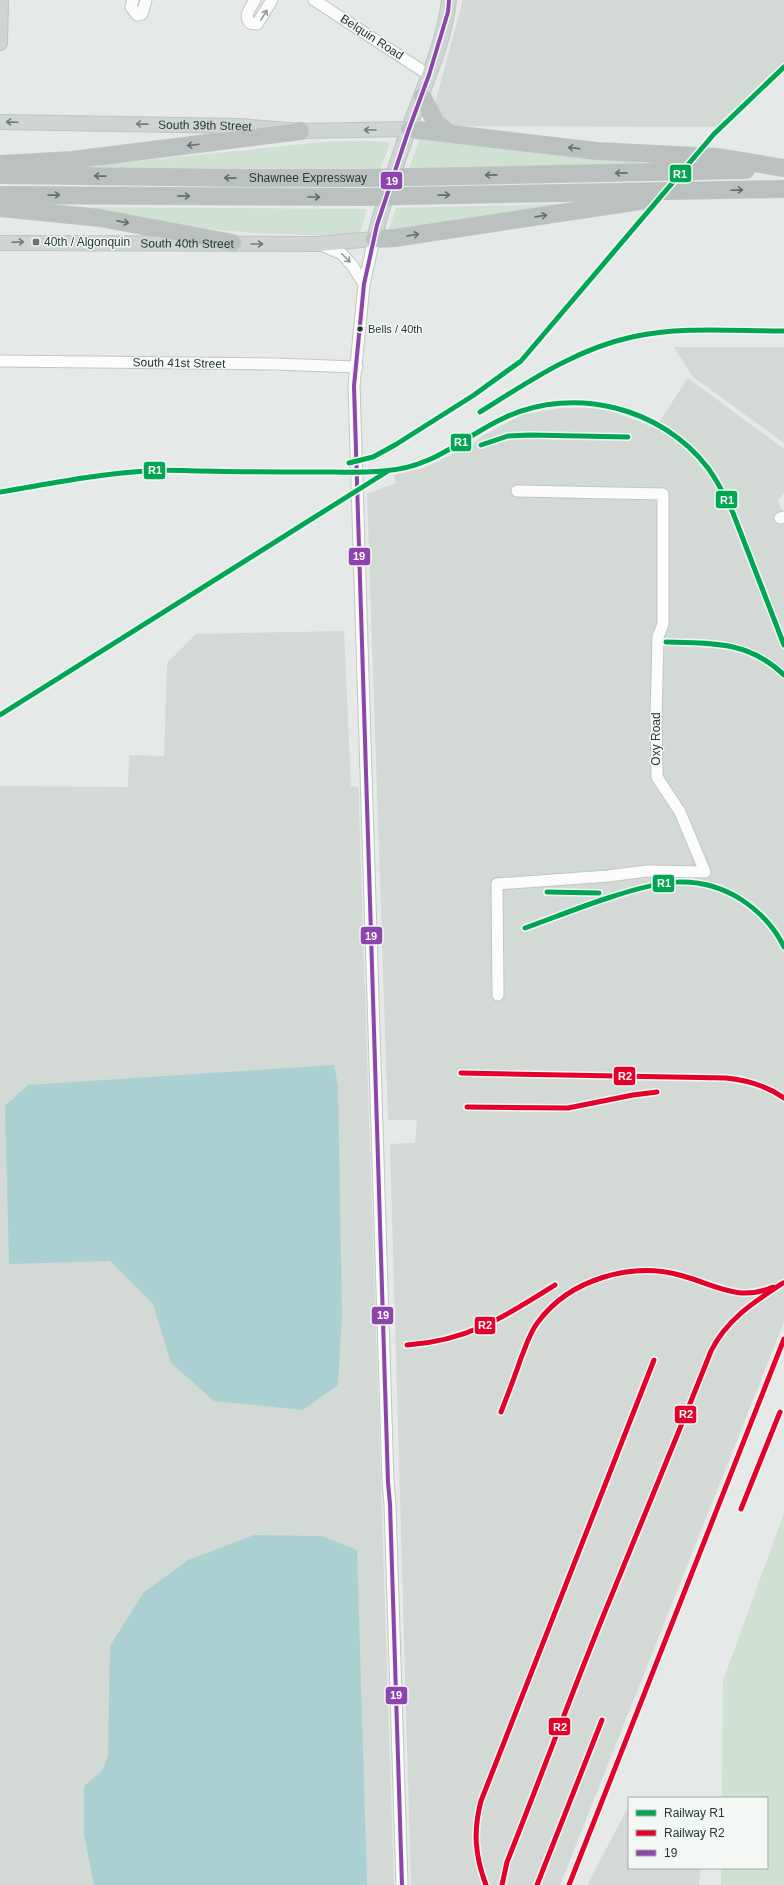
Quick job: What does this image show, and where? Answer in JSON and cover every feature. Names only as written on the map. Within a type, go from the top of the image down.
[{"type":"highway","points":[[422,96],[436,123],[449,133]]},
{"type":"highway","points":[[409,129],[597,151],[717,157],[784,169]]},
{"type":"highway","points":[[7,169],[301,131]]},
{"type":"highway","name":"Shawnee Expressway","points":[[7,169],[259,178],[367,178],[784,169]]},
{"type":"highway","name":"Shawnee Expressway","points":[[8,202],[698,192],[784,189]]},
{"type":"highway","points":[[374,239],[395,238],[698,192]]},
{"type":"highway","points":[[8,202],[233,244]]},
{"type":"main road","points":[[0,43],[2,0]]},
{"type":"main road","points":[[374,239],[409,129],[429,75],[448,12],[449,0]]},
{"type":"main road","name":"South 39th Street","points":[[0,122],[239,126],[301,131],[409,129]]},
{"type":"main road","name":"South 40th Street","points":[[0,243],[318,244],[374,239]]},
{"type":"street","points":[[133,0],[131,7],[137,15],[142,14],[146,0]]},
{"type":"street","points":[[255,0],[246,14],[250,23],[257,24],[272,0]]},
{"type":"street","name":"Belquin Road","points":[[314,0],[429,75]]},
{"type":"street","points":[[374,239],[364,284],[354,386],[402,1885]]},
{"type":"street","points":[[318,244],[342,254],[352,265],[364,284]]},
{"type":"street","name":"South 41st Street","points":[[0,361],[275,364],[357,367]]},
{"type":"street","name":"Oxy Road","points":[[498,995],[497,884],[608,876],[647,870],[704,872],[680,812],[657,777],[658,637],[663,624],[664,589],[663,494],[517,491]]},
{"type":"shaded area","points":[[462,0],[784,0],[784,67],[721,127],[447,126],[439,118],[435,103]]},
{"type":"shaded area","points":[[674,347],[784,347],[784,443],[692,376]]},
{"type":"shaded area","points":[[688,378],[784,449],[784,492],[778,501],[784,516],[784,1322],[560,1885],[411,1885],[390,1144],[415,1143],[417,1120],[388,1120],[367,494],[396,483],[394,475],[424,468],[470,446],[484,435],[522,415],[560,408],[589,408],[612,411],[655,428]]},
{"type":"shaded area","points":[[344,631],[351,786],[359,787],[394,1885],[0,1885],[0,786],[128,787],[129,755],[164,756],[167,663],[196,634]]},
{"type":"shaded area","points":[[628,1808],[628,1869],[701,1869],[699,1885],[587,1885]]},
{"type":"green space","points":[[421,135],[640,160],[640,164],[409,169]]},
{"type":"green space","points":[[333,141],[382,141],[390,143],[380,170],[98,167],[98,165]]},
{"type":"green space","points":[[598,203],[388,232],[396,208]]},
{"type":"green space","points":[[37,207],[367,209],[359,237],[255,233],[194,228]]},
{"type":"green space","points":[[784,1513],[784,1885],[721,1885],[721,1869],[768,1869],[768,1797],[722,1797],[723,1681]]},
{"type":"water","points":[[334,1065],[338,1086],[342,1316],[338,1385],[303,1410],[214,1401],[171,1363],[153,1304],[110,1261],[9,1264],[5,1106],[28,1085]]},
{"type":"water","points":[[254,1535],[322,1536],[357,1550],[367,1885],[94,1885],[84,1835],[84,1786],[102,1771],[108,1756],[110,1646],[144,1592],[188,1560]]},
{"type":"rail line","name":"R1","points":[[349,463],[373,457],[395,445],[474,395],[521,361],[714,134],[784,67]]},
{"type":"rail line","name":"R1","points":[[480,412],[534,378],[572,358],[611,342],[669,331],[784,331]]},
{"type":"rail line","name":"R1","points":[[0,492],[91,477],[153,470],[357,472],[401,469],[433,458],[490,425],[506,417],[533,408],[560,403],[588,403],[615,408],[642,417],[666,430],[689,447],[708,468],[722,490],[733,513],[784,645]]},
{"type":"rail line","name":"R1","points":[[481,445],[508,436],[628,437]]},
{"type":"rail line","name":"R1","points":[[0,715],[388,471]]},
{"type":"rail line","name":"R1","points":[[666,642],[729,646],[757,656],[771,664],[784,675]]},
{"type":"rail line","name":"R1","points":[[525,928],[598,901],[643,887],[676,882],[692,882],[709,885],[742,900],[766,921],[776,933],[784,947]]},
{"type":"rail line","name":"R1","points":[[547,892],[599,893]]},
{"type":"rail line","name":"R2","points":[[461,1073],[726,1078],[756,1084],[771,1090],[784,1098]]},
{"type":"rail line","name":"R2","points":[[467,1107],[568,1108],[633,1095],[657,1092]]},
{"type":"rail line","name":"R2","points":[[501,1412],[526,1344],[535,1326],[551,1307],[584,1285],[603,1277],[643,1271],[663,1272],[683,1276],[738,1292],[749,1293],[773,1287]]},
{"type":"rail line","name":"R2","points":[[502,1885],[507,1862],[586,1659],[711,1351],[717,1340],[733,1320],[752,1304],[783,1283]]},
{"type":"rail line","name":"R2","points":[[407,1345],[429,1343],[449,1338],[486,1325],[503,1317],[555,1285]]},
{"type":"rail line","name":"R2","points":[[569,1885],[784,1339]]},
{"type":"rail line","name":"R2","points":[[486,1885],[479,1864],[476,1843],[478,1812],[481,1801],[654,1360]]},
{"type":"rail line","name":"R2","points":[[741,1509],[780,1412]]},
{"type":"rail line","name":"R2","points":[[537,1885],[602,1720]]},
{"type":"transit line","name":"19","points":[[402,1885],[354,386],[364,284],[377,225],[409,129],[429,75],[448,12],[449,0]]},
{"type":"place","name":"40th / Algonquin","points":[[36,242]]},
{"type":"place","name":"Bells / 40th","points":[[360,329]]}]
